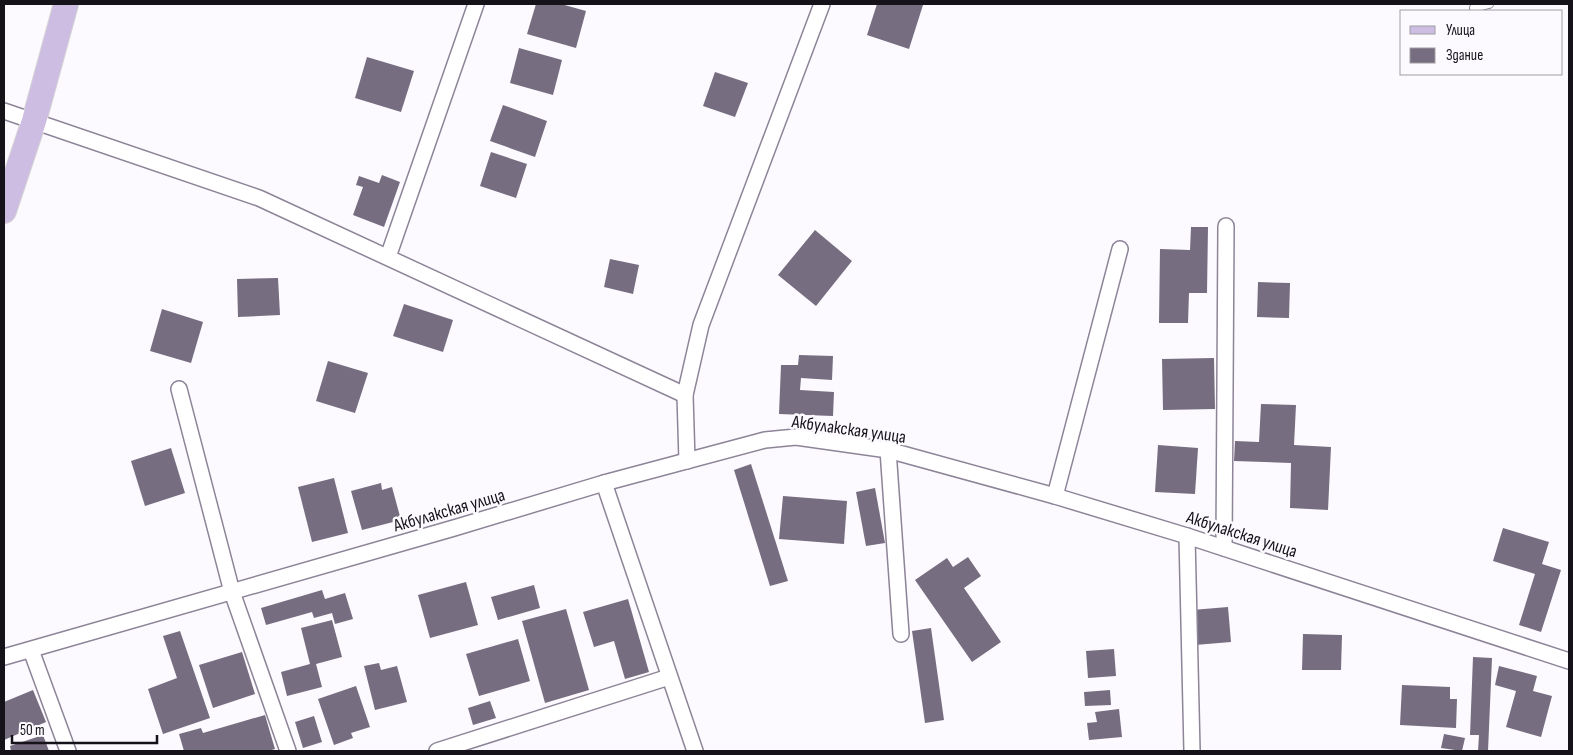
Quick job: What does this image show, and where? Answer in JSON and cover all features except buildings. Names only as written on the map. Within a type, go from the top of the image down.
[{"type":"main road","points":[[4,211],[34,121],[66,4]]},
{"type":"street","points":[[388,257],[476,4]]},
{"type":"street","points":[[686,461],[685,395],[702,325],[822,4]]},
{"type":"street","points":[[4,111],[259,198],[685,395]]},
{"type":"street","points":[[1224,548],[1226,226]]},
{"type":"street","points":[[1055,496],[1120,248]]},
{"type":"street","points":[[179,389],[232,592],[288,751]]},
{"type":"street","name":"Акбулакская улица","points":[[4,657],[604,483],[764,440],[796,437],[888,450],[1055,496],[1187,536],[1569,661]]},
{"type":"street","points":[[888,450],[901,634]]},
{"type":"street","points":[[604,483],[695,751]]},
{"type":"street","points":[[1187,536],[1192,751]]},
{"type":"street","points":[[31,650],[68,751]]},
{"type":"street","points":[[437,751],[669,677]]},
{"type":"lane","points":[[1474,8],[1489,4]]}]
